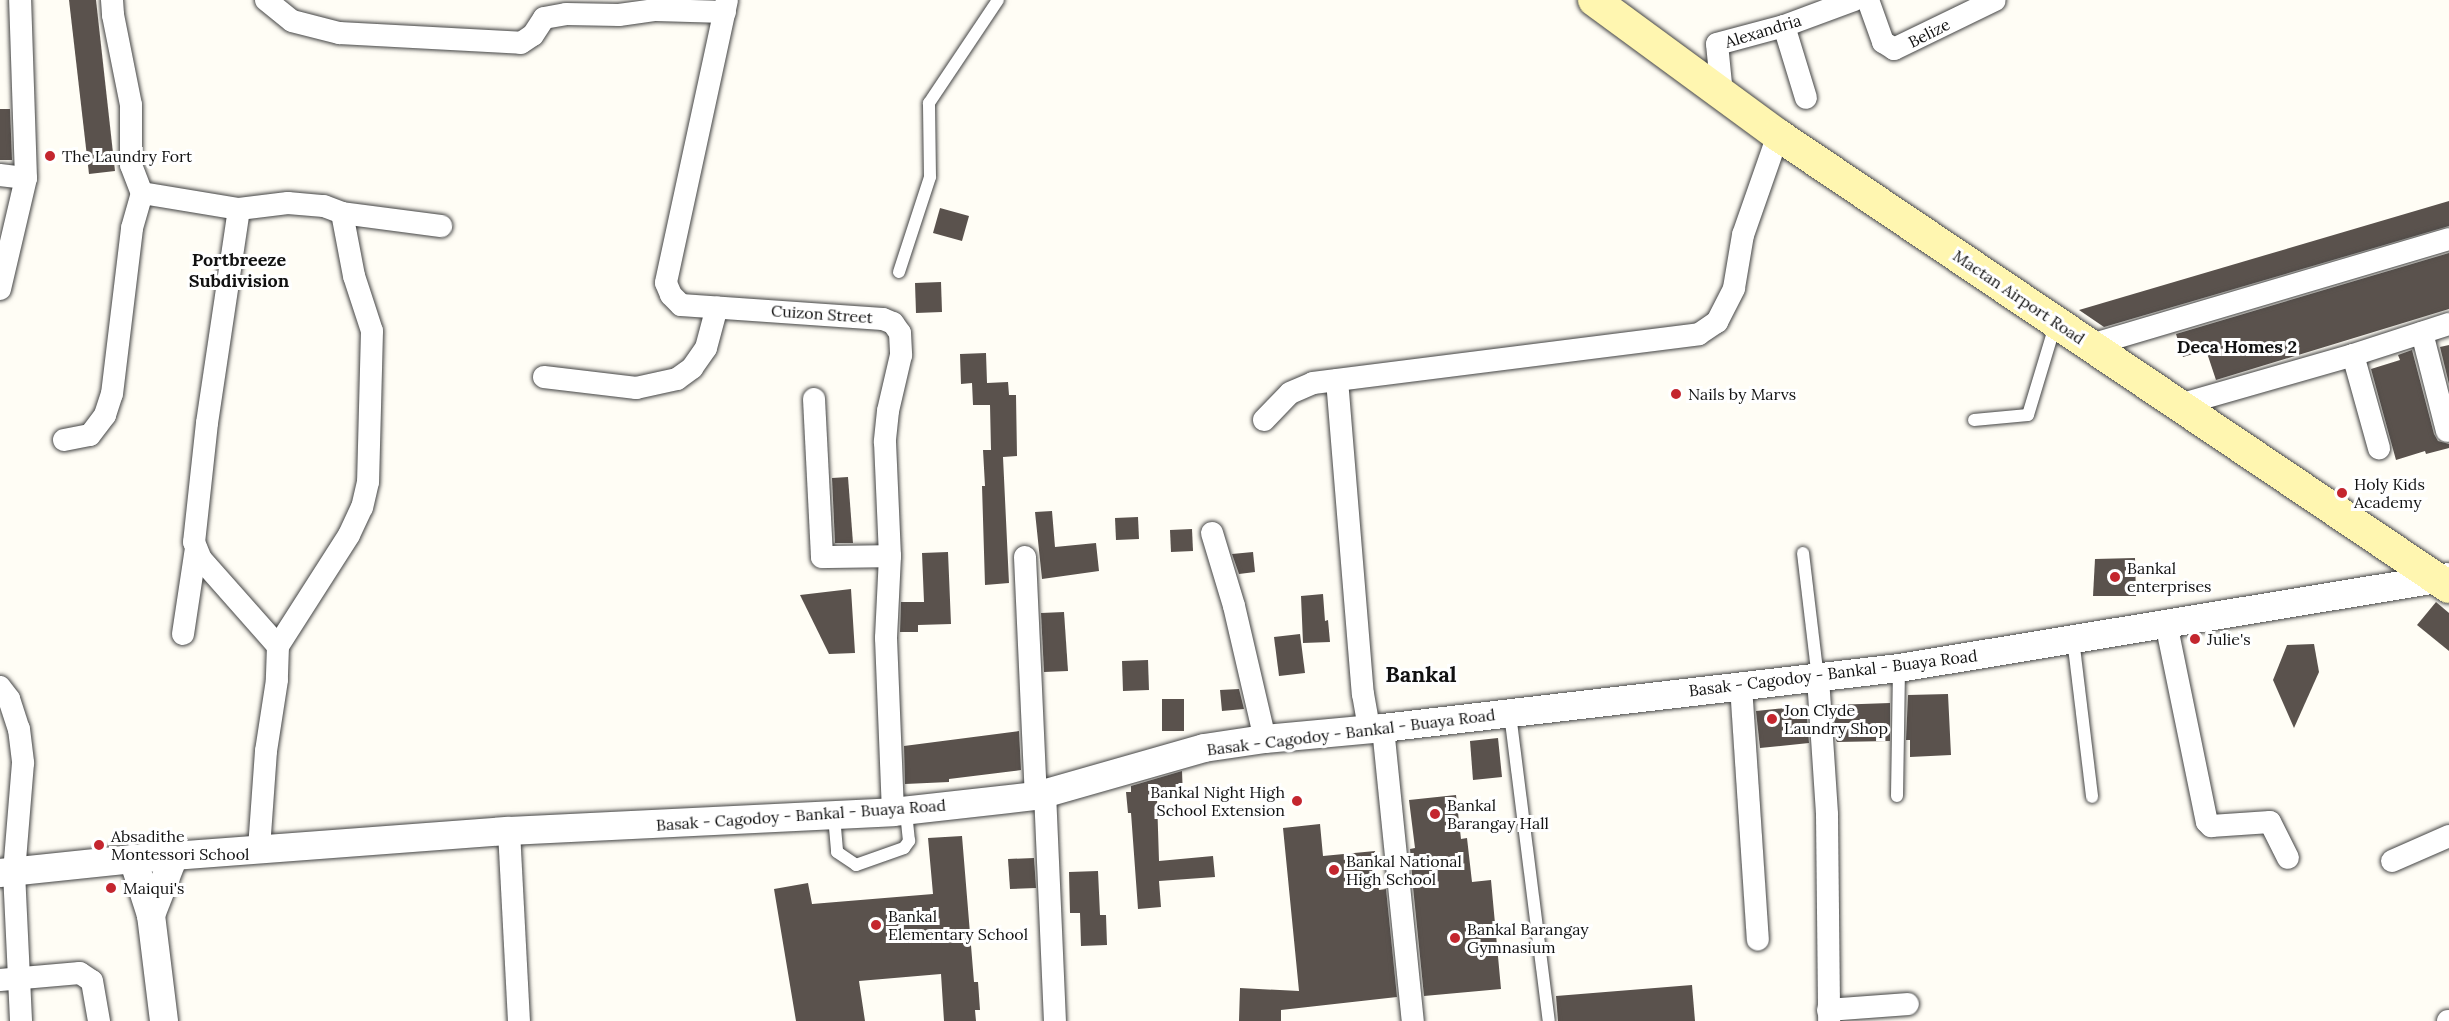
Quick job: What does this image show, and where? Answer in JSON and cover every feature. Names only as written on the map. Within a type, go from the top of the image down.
[{"type":"main road","name":"Mactan Airport Road","points":[[1594,0],[1778,135],[2445,581]]},
{"type":"street","points":[[0,289],[26,178],[20,0]]},
{"type":"street","points":[[63,440],[90,435],[105,415],[112,394],[132,228],[142,192],[131,165],[131,105],[112,0]]},
{"type":"street","points":[[266,0],[292,21],[351,34],[521,43],[533,35],[544,9],[566,14],[619,15],[656,10],[726,6]]},
{"type":"street","name":"Alexandria","points":[[1722,94],[1718,44],[1784,26],[1854,0]]},
{"type":"street","name":"Belize","points":[[1868,0],[1883,42],[1894,49],[1964,7],[1995,0]]},
{"type":"street","name":"Cuizon Street","points":[[726,6],[666,283],[671,295],[681,305],[883,319],[893,323],[900,333],[901,355],[888,411],[885,442],[890,556],[886,638],[899,812]]},
{"type":"street","points":[[1784,26],[1806,98]]},
{"type":"street","points":[[1264,420],[1290,393],[1313,382],[1699,334],[1717,321],[1734,288],[1743,235],[1778,135]]},
{"type":"street","points":[[0,175],[26,178]]},
{"type":"street","points":[[142,192],[239,209],[288,203],[324,206],[342,213],[441,226]]},
{"type":"street","points":[[239,209],[207,423],[194,536],[201,559],[278,646]]},
{"type":"street","points":[[259,849],[266,751],[277,680],[278,646],[349,535],[362,507],[368,482],[372,331],[354,276],[342,213]]},
{"type":"street","points":[[2091,345],[2449,239]]},
{"type":"street","points":[[544,377],[636,388],[677,379],[692,368],[705,348],[717,307]]},
{"type":"street","points":[[2179,405],[2353,355],[2449,324]]},
{"type":"street","points":[[2422,333],[2448,431]]},
{"type":"street","points":[[2353,355],[2379,448]]},
{"type":"street","points":[[1337,380],[1363,694],[1376,729],[1413,1021]]},
{"type":"street","points":[[814,399],[822,557],[890,556]]},
{"type":"street","points":[[1212,533],[1238,604],[1265,738]]},
{"type":"street","points":[[183,634],[196,548]]},
{"type":"street","points":[[1025,556],[1055,1021]]},
{"type":"street","name":"Basak - Cagodoy - Bankal - Buaya Road","points":[[7,872],[133,859],[509,831],[899,812],[1041,794],[1204,748],[1265,738],[1376,729],[1899,668],[2166,623],[2445,581]]},
{"type":"street","points":[[2166,623],[2205,818],[2211,826],[2270,822],[2288,858]]},
{"type":"street","points":[[1818,678],[1827,815],[1829,1016],[1908,1004]]},
{"type":"street","points":[[1741,686],[1758,939]]},
{"type":"street","points":[[0,687],[9,699],[19,729],[23,763],[7,872],[10,980],[21,1021]]},
{"type":"street","points":[[509,831],[519,1021]]},
{"type":"street","points":[[2392,861],[2449,836]]},
{"type":"street","points":[[151,915],[174,856]]},
{"type":"street","points":[[133,859],[151,915],[164,1021]]},
{"type":"street","points":[[10,980],[80,973],[92,981],[99,1021]]},
{"type":"lane","points":[[899,273],[930,177],[929,103],[998,0]]},
{"type":"lane","points":[[1974,420],[2028,415],[2056,321]]},
{"type":"lane","points":[[1803,552],[1818,678]]},
{"type":"lane","points":[[2073,639],[2092,797]]},
{"type":"lane","points":[[1897,796],[1899,668]]},
{"type":"lane","points":[[1510,712],[1550,1021]]},
{"type":"lane","points":[[834,816],[837,852],[856,865],[904,848],[909,841],[899,812]]},
{"type":"building","points":[[69,0],[96,0],[115,171],[89,174]]},
{"type":"building","points":[[0,109],[10,109],[12,160],[0,160]]},
{"type":"building","points":[[2449,201],[2449,226],[2104,327],[2079,310]]},
{"type":"building","points":[[940,208],[969,216],[962,241],[933,233]]},
{"type":"building","points":[[2449,253],[2449,309],[2216,380],[2206,350],[2183,357],[2176,334]]},
{"type":"building","points":[[941,282],[942,312],[916,313],[915,283]]},
{"type":"building","points":[[2449,345],[2449,384],[2440,347]]},
{"type":"building","points":[[2412,350],[2434,434],[2438,441],[2449,444],[2449,448],[2426,454],[2425,451],[2396,460],[2371,369],[2400,360],[2398,355]]},
{"type":"building","points":[[986,353],[987,383],[1008,382],[1009,395],[1016,395],[1017,456],[1003,457],[1009,583],[985,585],[983,450],[991,450],[990,405],[973,405],[972,383],[961,384],[960,354]]},
{"type":"building","points":[[848,477],[853,543],[835,543],[832,478]]},
{"type":"building","points":[[1052,511],[1055,547],[1096,543],[1099,571],[1042,579],[1035,512]]},
{"type":"building","points":[[1138,517],[1139,539],[1116,540],[1115,518]]},
{"type":"building","points":[[1192,529],[1193,551],[1171,552],[1170,530]]},
{"type":"building","points":[[948,552],[951,624],[918,625],[918,632],[900,632],[901,602],[924,602],[922,553]]},
{"type":"building","points":[[1253,552],[1255,572],[1239,574],[1232,554]]},
{"type":"building","name":"Bankal enterprises","points":[[2135,558],[2136,596],[2093,596],[2095,559]]},
{"type":"building","points":[[851,589],[855,653],[829,654],[800,595]]},
{"type":"building","points":[[1323,594],[1325,621],[1328,620],[1330,642],[1303,643],[1301,596]]},
{"type":"building","points":[[2436,602],[2449,613],[2449,651],[2417,625]]},
{"type":"building","points":[[1064,612],[1068,671],[1044,672],[1041,613]]},
{"type":"building","points":[[1300,634],[1305,673],[1279,676],[1274,637]]},
{"type":"building","points":[[2314,644],[2319,672],[2294,728],[2273,680],[2287,645]]},
{"type":"building","points":[[1148,660],[1149,690],[1123,691],[1122,661]]},
{"type":"building","points":[[1239,689],[1244,709],[1222,711],[1220,690]]},
{"type":"building","points":[[1948,694],[1951,755],[1910,757],[1910,740],[1906,740],[1908,695]]},
{"type":"building","points":[[1162,699],[1184,699],[1184,731],[1162,731]]},
{"type":"building","points":[[1890,703],[1890,741],[1837,742],[1833,705]]},
{"type":"building","points":[[1806,706],[1809,743],[1760,748],[1756,711]]},
{"type":"building","points":[[1019,731],[1021,770],[949,779],[949,782],[905,784],[904,746]]},
{"type":"building","points":[[1498,738],[1502,777],[1473,780],[1470,741]]},
{"type":"building","points":[[1182,771],[1183,797],[1157,798],[1159,861],[1213,856],[1215,877],[1159,881],[1161,907],[1138,909],[1131,813],[1128,813],[1126,792],[1131,792],[1131,786]]},
{"type":"building","name":"Bankal Barangay Gymnasium","points":[[1456,795],[1461,839],[1467,838],[1472,882],[1491,880],[1501,989],[1424,996],[1410,849],[1415,848],[1409,800]]},
{"type":"building","points":[[1320,824],[1323,856],[1375,851],[1379,890],[1386,889],[1397,997],[1281,1010],[1281,1021],[1239,1021],[1240,988],[1299,991],[1283,828]]},
{"type":"building","points":[[962,836],[974,982],[978,982],[980,1010],[975,1010],[976,1021],[944,1021],[941,974],[859,981],[865,1021],[796,1021],[774,889],[808,883],[812,904],[933,894],[928,838]]},
{"type":"building","points":[[1034,858],[1036,888],[1010,889],[1008,859]]},
{"type":"building","points":[[1098,871],[1100,915],[1106,915],[1107,945],[1081,946],[1080,913],[1070,913],[1069,872]]},
{"type":"building","points":[[1692,985],[1695,1021],[1558,1021],[1556,996]]},
{"type":"place","name":"The Laundry Fort","points":[[50,156]]},
{"type":"place","name":"Nails by Marvs","points":[[1676,394]]},
{"type":"place","name":"Holy Kids Academy","points":[[2342,493]]},
{"type":"place","name":"Bankal enterprises","points":[[2115,577]]},
{"type":"place","name":"Julie's","points":[[2195,639]]},
{"type":"place","name":"Jon Clyde Laundry Shop","points":[[1772,719]]},
{"type":"place","name":"Bankal Night High School Extension","points":[[1297,801]]},
{"type":"place","name":"Bankal Barangay Hall","points":[[1435,814]]},
{"type":"place","name":"Absadithe Montessori School","points":[[99,845]]},
{"type":"place","name":"Bankal National High School","points":[[1334,870]]},
{"type":"place","name":"Maiqui's","points":[[111,888]]},
{"type":"place","name":"Bankal Elementary School","points":[[876,925]]},
{"type":"place","name":"Bankal Barangay Gymnasium","points":[[1455,938]]},
{"type":"district","name":"Portbreeze Subdivision","points":[[239,271]]},
{"type":"district","name":"Deca Homes 2","points":[[2237,347]]},
{"type":"district","name":"Bankal","points":[[1421,675]]}]
